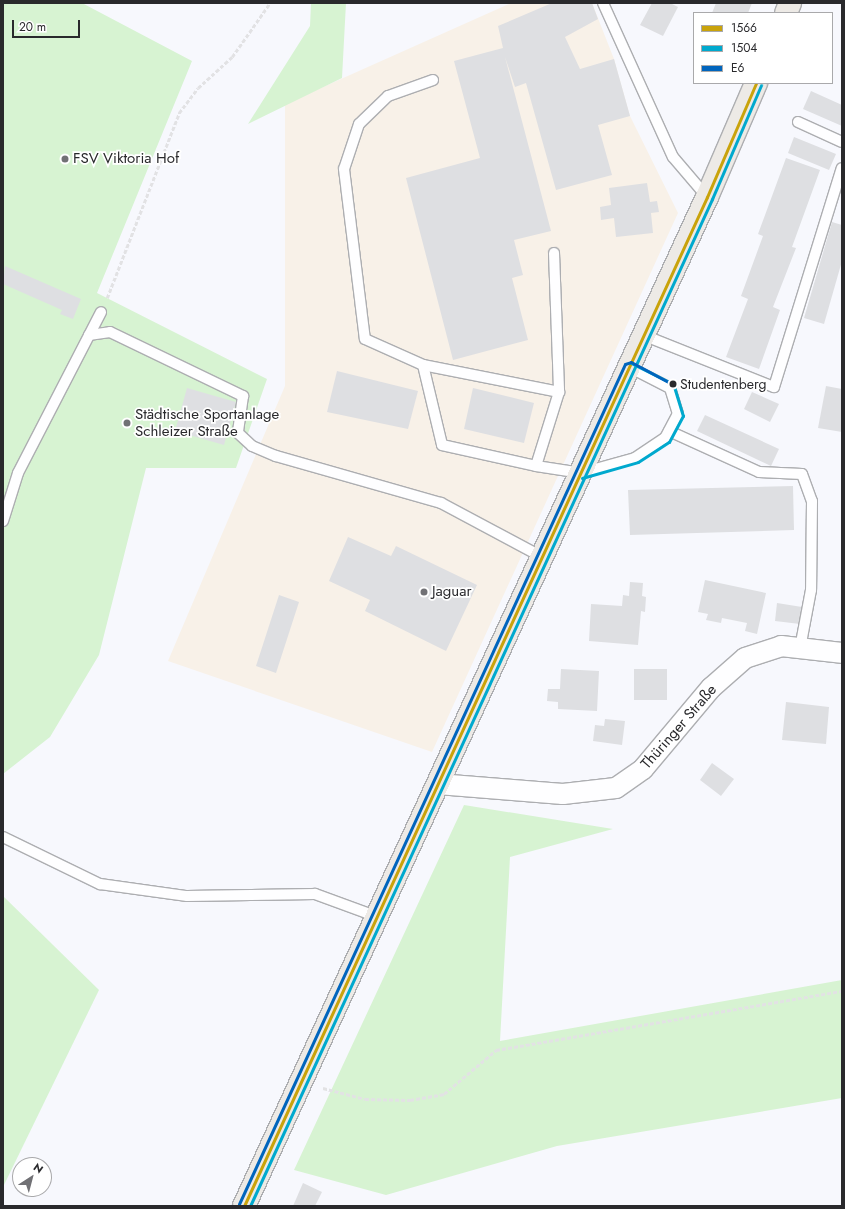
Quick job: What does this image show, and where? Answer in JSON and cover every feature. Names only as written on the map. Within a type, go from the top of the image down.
[{"type":"main road","points":[[244,1206],[707,197],[756,84]]},
{"type":"street","name":"Thüringer Straße","points":[[438,784],[563,794],[616,788],[643,769],[711,688],[745,658],[781,646],[842,653]]},
{"type":"lane","points":[[603,3],[673,157],[707,197]]},
{"type":"lane","points":[[433,80],[388,96],[359,124],[344,169],[365,339],[423,366],[559,392]]},
{"type":"lane","points":[[798,122],[842,142]]},
{"type":"lane","points":[[643,336],[774,387],[842,168]]},
{"type":"lane","points":[[536,466],[559,392],[554,253]]},
{"type":"lane","points":[[3,521],[18,473],[101,312]]},
{"type":"lane","points":[[89,335],[110,332],[243,396],[238,432],[252,446],[276,456],[441,503],[542,557]]},
{"type":"lane","points":[[423,366],[442,445],[536,466],[581,473],[635,458],[665,438],[678,414],[670,388],[629,366]]},
{"type":"lane","points":[[669,431],[759,472],[802,474],[812,501],[811,590],[800,648]]},
{"type":"lane","points":[[3,837],[100,884],[187,896],[315,894],[378,916]]},
{"type":"path","points":[[101,312],[179,114],[198,88],[232,57],[270,3]]},
{"type":"path","points":[[302,1081],[365,1100],[410,1100],[444,1094],[496,1050],[842,991]]},
{"type":"shaded area","points":[[511,3],[592,3],[614,59],[630,116],[678,213],[432,752],[168,661],[285,386],[285,104]]},
{"type":"green space","name":"Städtische Sportanlage Schleizer Straße","points":[[3,3],[82,3],[192,61],[97,293],[267,379],[236,468],[146,468],[99,655],[50,737],[3,774]]},
{"type":"green space","points":[[311,3],[346,3],[342,78],[248,124],[310,26]]},
{"type":"green space","points":[[464,805],[613,829],[510,857],[500,1041],[842,980],[842,1098],[557,1146],[386,1195],[294,1170]]},
{"type":"green space","points":[[3,896],[99,990],[18,1157],[12,1157],[12,1169],[3,1187]]},
{"type":"building","points":[[552,3],[592,3],[598,19],[565,37],[580,69],[614,59],[630,116],[598,125],[612,175],[556,190],[526,83],[515,87],[505,57],[551,231],[514,240],[523,275],[512,278],[528,340],[453,360],[406,178],[480,158],[454,61],[503,48],[498,26]]},
{"type":"building","points":[[652,3],[670,3],[678,7],[663,36],[640,25]]},
{"type":"building","points":[[716,3],[752,3],[748,12],[712,12]]},
{"type":"building","points":[[811,91],[842,105],[842,126],[803,109]]},
{"type":"building","points":[[794,137],[836,154],[829,170],[788,153]]},
{"type":"building","points":[[786,158],[820,170],[792,247],[796,248],[773,307],[780,310],[759,369],[726,357],[748,299],[741,296],[763,236],[758,234]]},
{"type":"building","points":[[647,183],[650,202],[657,201],[659,212],[651,213],[653,233],[616,237],[614,218],[601,220],[600,207],[611,205],[609,188]]},
{"type":"building","points":[[832,222],[842,225],[842,261],[824,324],[804,318]]},
{"type":"building","points":[[5,266],[81,299],[73,319],[60,314],[62,310],[3,284]]},
{"type":"building","points":[[337,371],[418,391],[408,429],[327,412]]},
{"type":"building","points":[[826,386],[842,389],[842,432],[818,428]]},
{"type":"building","points":[[187,388],[236,402],[224,445],[175,431]]},
{"type":"building","points":[[473,388],[534,403],[524,443],[464,429]]},
{"type":"building","points":[[752,392],[779,404],[770,422],[744,409]]},
{"type":"building","points":[[705,415],[779,449],[771,466],[697,431]]},
{"type":"building","points":[[793,486],[794,530],[630,535],[628,490]]},
{"type":"building","name":"Jaguar","points":[[348,537],[391,556],[396,546],[477,585],[446,651],[365,611],[370,600],[329,581]]},
{"type":"building","points":[[705,580],[766,593],[757,634],[745,631],[747,623],[722,618],[721,623],[706,620],[708,614],[698,612]]},
{"type":"building","points":[[630,582],[643,583],[642,596],[646,597],[645,612],[641,611],[638,645],[589,641],[591,604],[622,606],[623,595],[629,596]]},
{"type":"building","points":[[279,595],[299,602],[276,673],[256,666]]},
{"type":"building","points":[[777,603],[802,607],[800,624],[775,621]]},
{"type":"building","points":[[561,669],[599,671],[597,711],[558,709],[558,702],[547,701],[548,689],[560,689]]},
{"type":"building","points":[[634,669],[667,669],[667,700],[634,700]]},
{"type":"building","points":[[786,702],[829,707],[826,744],[782,740]]},
{"type":"building","points":[[605,719],[625,721],[622,745],[593,741],[595,725],[604,726]]},
{"type":"building","points":[[712,763],[734,779],[721,796],[700,780]]},
{"type":"building","points":[[303,1183],[322,1192],[315,1206],[293,1206]]},
{"type":"transit line","name":"1566","points":[[244,1206],[707,197],[756,84]]},
{"type":"transit line","name":"1504","points":[[250,1206],[712,199],[761,85]]},
{"type":"transit line","name":"E6","points":[[239,1204],[625,364],[631,362],[672,384]]},
{"type":"transit line","name":"1504","points":[[582,478],[638,462],[669,442],[683,416],[673,384],[631,363]]},
{"type":"place","name":"FSV Viktoria Hof","points":[[65,159]]},
{"type":"place","name":"Studentenberg","points":[[673,384]]},
{"type":"place","name":"Städtische Sportanlage Schleizer Straße","points":[[127,423]]},
{"type":"place","name":"Jaguar","points":[[424,592]]}]
